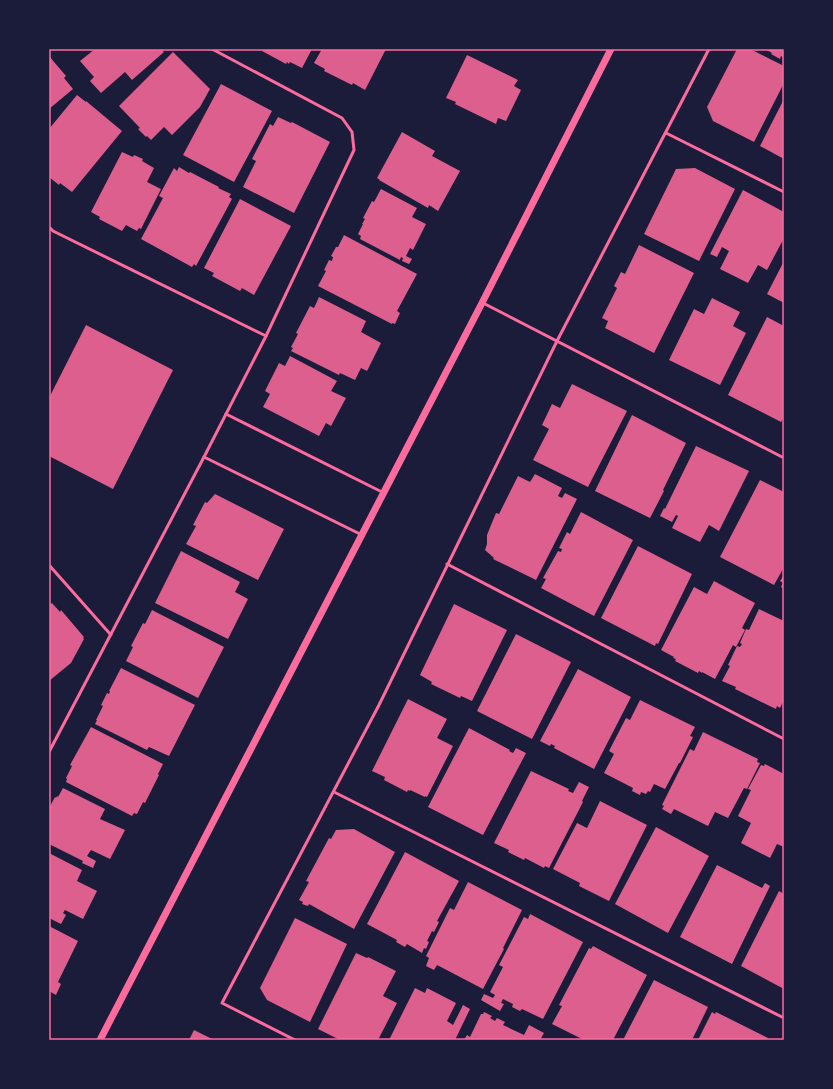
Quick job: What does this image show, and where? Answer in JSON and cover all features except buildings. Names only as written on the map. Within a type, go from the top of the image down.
[{"type":"street","points":[[100,1040],[482,303],[611,49]]},
{"type":"lane","points":[[49,752],[266,336],[354,150],[352,132],[342,118],[212,49]]},
{"type":"lane","points":[[295,1040],[222,1003],[379,705],[557,341],[709,49]]},
{"type":"lane","points":[[666,133],[784,192]]},
{"type":"lane","points":[[49,227],[53,232],[266,336]]},
{"type":"lane","points":[[482,303],[784,458]]},
{"type":"lane","points":[[226,414],[384,493]]},
{"type":"lane","points":[[204,457],[362,535]]},
{"type":"lane","points":[[447,564],[784,739]]},
{"type":"lane","points":[[49,565],[111,635]]},
{"type":"lane","points":[[334,792],[784,1018]]}]
